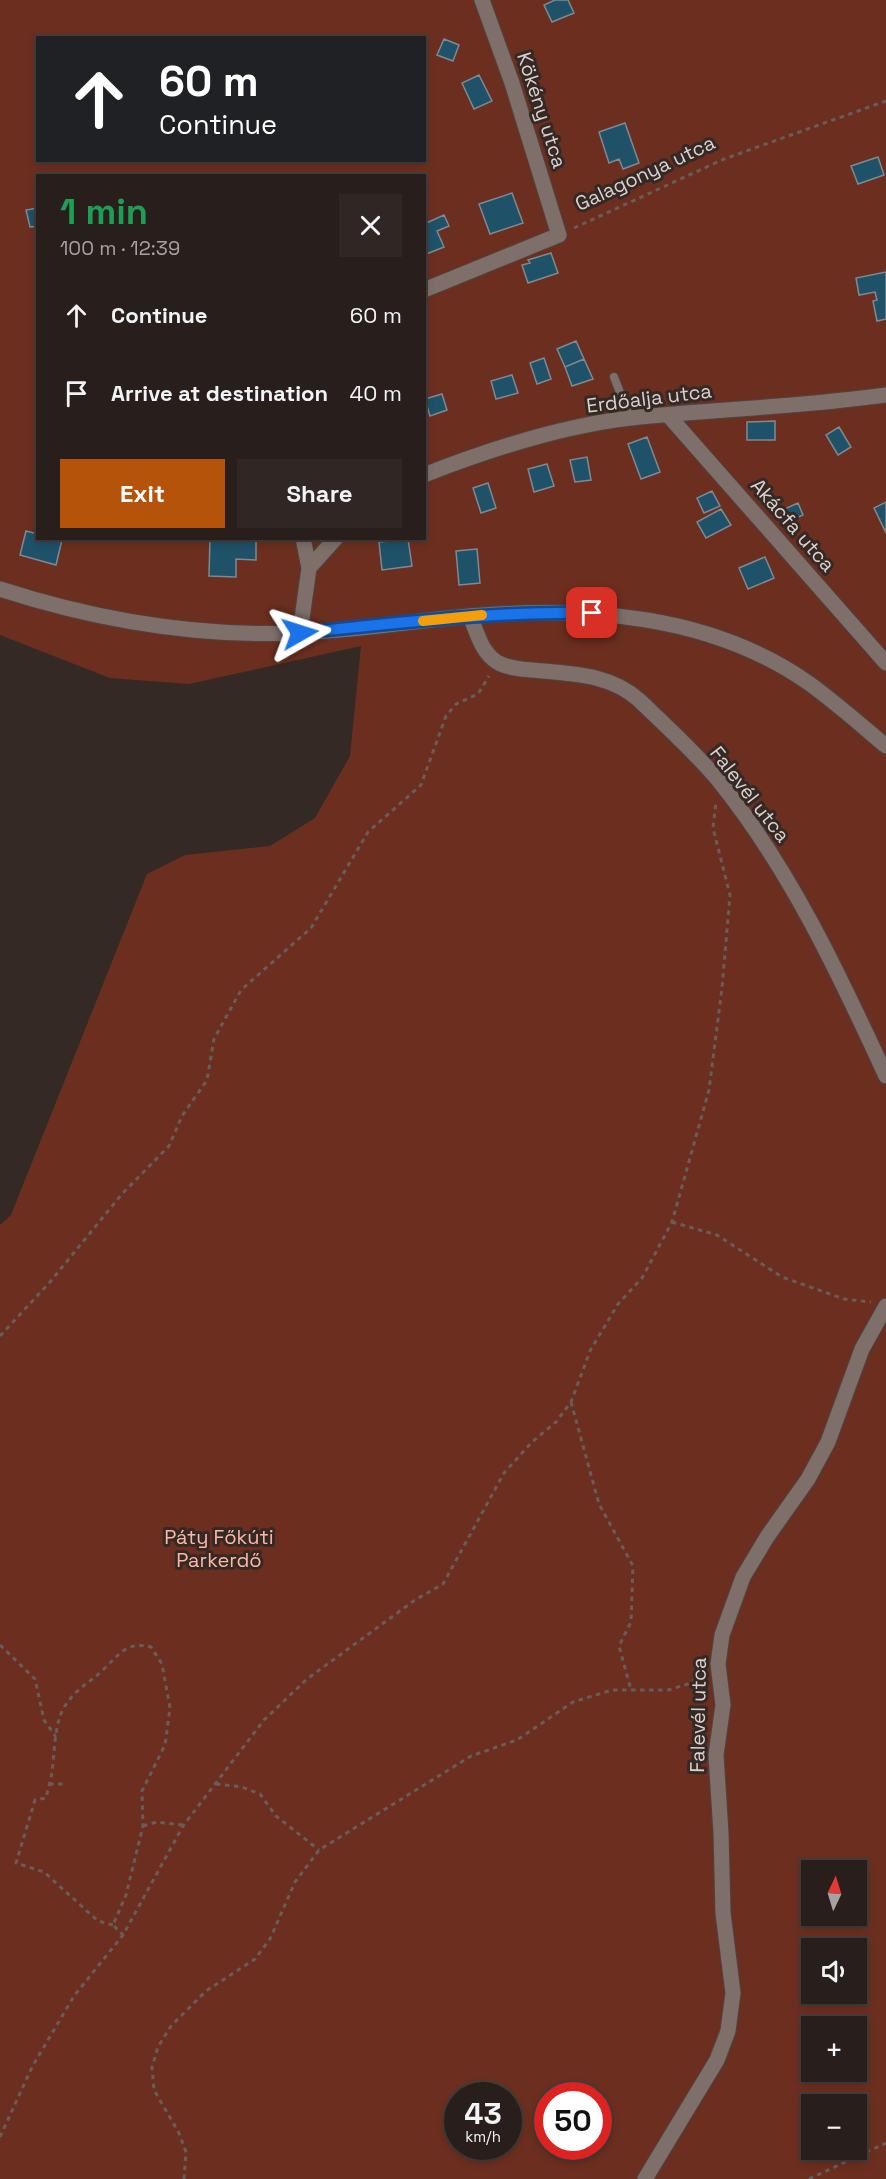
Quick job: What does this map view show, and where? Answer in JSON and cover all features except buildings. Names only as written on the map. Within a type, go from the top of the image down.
[{"type":"street","name":"Kökény utca","points":[[482,0],[512,83],[560,235]]},
{"type":"street","name":"Galagonya utca","points":[[426,289],[560,235]]},
{"type":"street","name":"Erdőalja utca","points":[[426,474],[470,458],[569,429],[630,418],[886,395]]},
{"type":"street","name":"Akácfa utca","points":[[668,416],[886,663]]},
{"type":"street","points":[[300,633],[309,567],[303,540]]},
{"type":"street","points":[[309,567],[334,540]]},
{"type":"street","points":[[0,589],[101,617],[182,629],[252,633],[300,633],[534,612],[592,613],[656,620],[703,632],[752,652],[809,684],[886,746]]},
{"type":"street","points":[[470,616],[482,646],[497,663]]},
{"type":"street","name":"Falevél utca","points":[[497,663],[523,669],[593,675],[618,686],[637,699],[718,780],[765,844],[797,897],[858,1015],[886,1076]]},
{"type":"street","name":"Falevél utca","points":[[645,2179],[717,2060],[728,2031],[733,1993],[723,1913],[716,1755],[723,1705],[718,1664],[722,1635],[743,1577],[767,1537],[808,1479],[828,1442],[861,1349],[881,1304]]},
{"type":"lane","points":[[614,376],[630,418]]},
{"type":"path","name":"Galagonya utca","points":[[560,235],[724,159],[886,101]]},
{"type":"path","points":[[0,1336],[50,1282],[122,1194],[169,1146],[182,1116],[207,1080],[214,1039],[241,990],[311,928],[368,832],[421,785],[446,716],[456,704],[478,694],[497,663]]},
{"type":"path","points":[[0,2137],[32,2067],[74,1996],[123,1935],[183,1826],[264,1720],[307,1679],[415,1600],[443,1584],[504,1473],[532,1442],[556,1422],[571,1402],[590,1351],[618,1304],[642,1278],[672,1222],[709,1090],[722,988],[730,895],[713,828],[718,780]]},
{"type":"path","points":[[672,1222],[717,1235],[782,1277],[844,1299],[881,1304]]},
{"type":"path","points":[[571,1402],[599,1504],[633,1566],[631,1622],[619,1646],[631,1690]]},
{"type":"path","points":[[113,1925],[126,1895],[143,1826],[142,1791],[165,1745],[170,1707],[162,1664],[151,1647],[138,1643],[122,1650],[98,1676],[81,1685],[64,1705],[46,1798],[35,1800],[16,1863],[44,1872],[98,1921],[113,1925],[123,1935]]},
{"type":"path","points":[[0,1645],[35,1679],[44,1720],[56,1737]]},
{"type":"path","points":[[184,2179],[186,2152],[179,2133],[154,2090],[152,2067],[158,2047],[171,2026],[206,1991],[255,1959],[270,1939],[295,1882],[319,1850],[471,1756],[517,1740],[573,1702],[612,1690],[668,1690],[688,1684],[718,1664]]},
{"type":"path","points":[[50,1784],[66,1784]]},
{"type":"path","points":[[216,1784],[242,1787],[260,1794],[276,1816],[319,1850]]},
{"type":"path","points":[[143,1826],[157,1822],[183,1826]]},
{"type":"path","points":[[809,2179],[886,2143]]},
{"type":"green space","name":"Páty Főkúti Parkerdő","points":[[0,0],[886,0],[886,2179],[0,2179],[0,1225],[11,1215],[147,874],[185,855],[270,846],[315,818],[350,756],[361,646],[189,684],[110,678],[0,635]]},
{"type":"slow traffic","points":[[423,621],[482,615]]},
{"type":"route","points":[[300,633],[470,616],[534,612],[592,613]]}]
